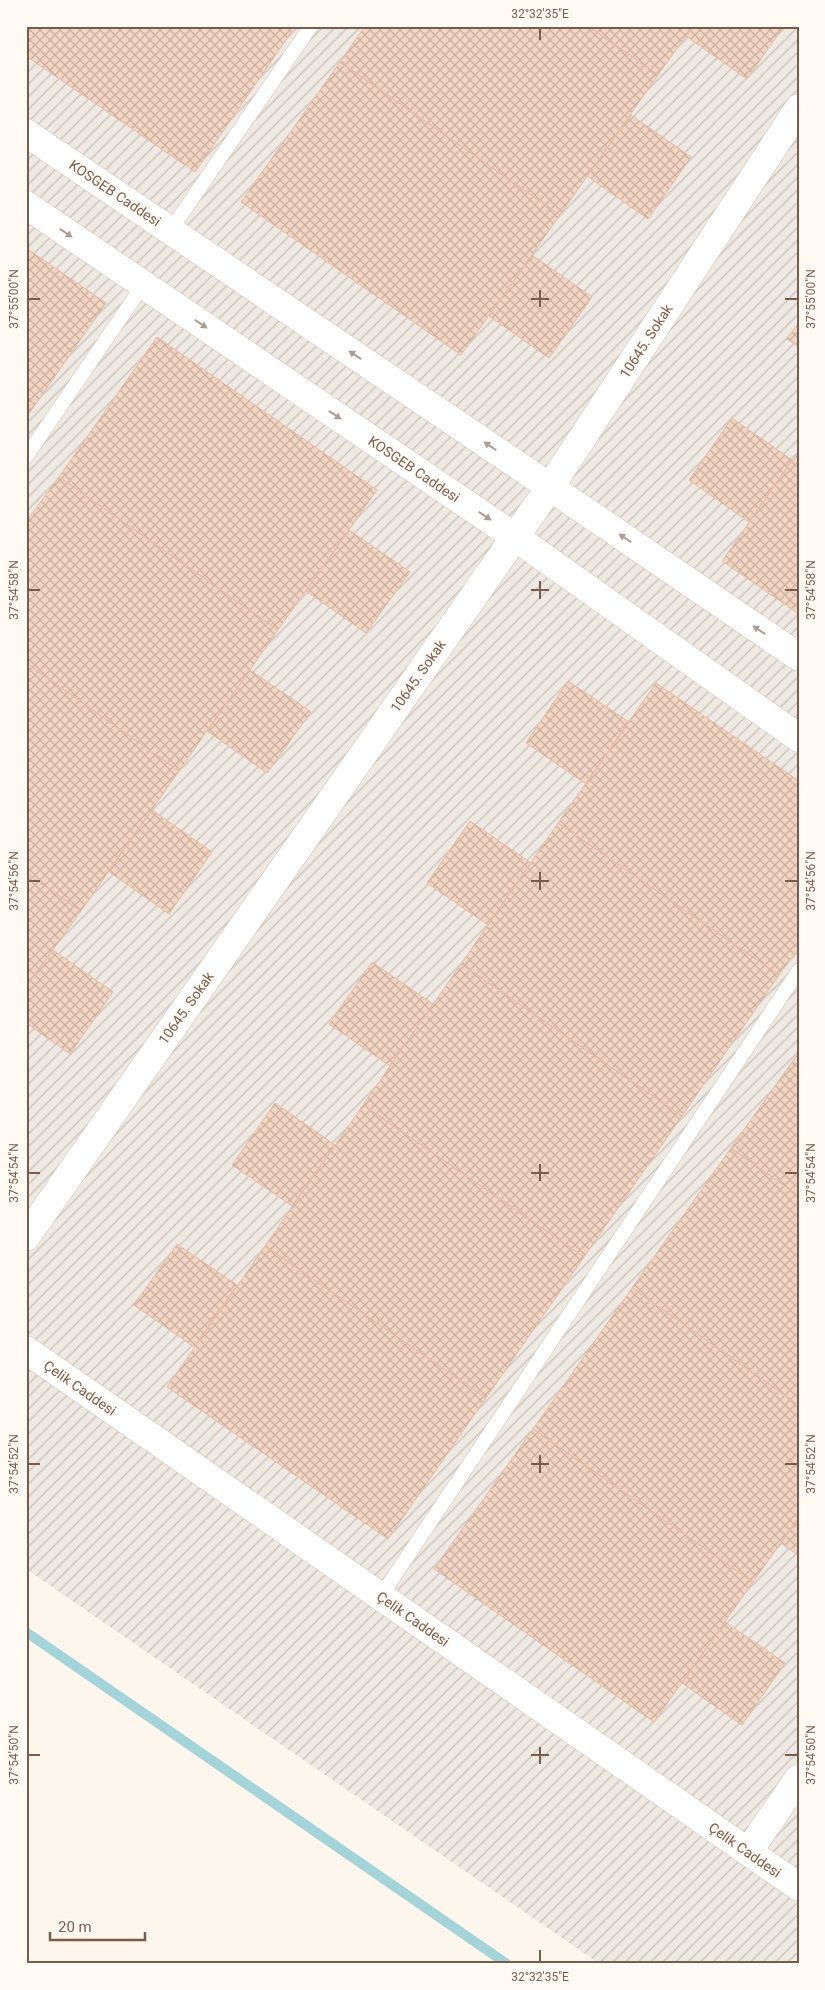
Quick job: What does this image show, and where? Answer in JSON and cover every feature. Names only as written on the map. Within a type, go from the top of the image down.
[{"type":"street","name":"10645. Sokak","points":[[26,1237],[550,487],[799,108]]},
{"type":"street","name":"KOSGEB Caddesi","points":[[26,133],[799,657]]},
{"type":"street","name":"KOSGEB Caddesi","points":[[26,205],[515,537],[799,738]]},
{"type":"street","name":"Çelik Caddesi","points":[[26,1350],[799,1887]]},
{"type":"street","points":[[748,1852],[799,1778]]},
{"type":"lane","points":[[170,231],[311,26]]},
{"type":"lane","points":[[26,457],[143,285]]},
{"type":"lane","points":[[380,1596],[799,970]]},
{"type":"shaded area","points":[[26,26],[799,26],[799,1964],[600,1964],[26,1569]]},
{"type":"building","points":[[26,26],[286,26],[292,31],[195,172],[26,56]]},
{"type":"building","points":[[365,26],[588,26],[658,75],[560,215],[340,62]]},
{"type":"building","points":[[588,26],[693,26],[658,75]]},
{"type":"building","points":[[693,26],[784,26],[747,79],[686,36]]},
{"type":"building","points":[[340,62],[560,215],[461,355],[241,202]]},
{"type":"building","points":[[631,115],[691,157],[648,219],[587,176]]},
{"type":"building","points":[[26,248],[106,303],[26,418]]},
{"type":"building","points":[[532,255],[592,297],[549,358],[489,316]]},
{"type":"building","points":[[799,322],[799,347],[787,339]]},
{"type":"building","points":[[157,337],[377,490],[278,630],[59,477]]},
{"type":"building","points":[[732,418],[792,460],[749,522],[689,480]]},
{"type":"building","points":[[799,451],[799,614],[722,561]]},
{"type":"building","points":[[59,477],[278,630],[179,771],[26,663],[26,522]]},
{"type":"building","points":[[349,530],[410,572],[366,633],[306,591]]},
{"type":"building","points":[[26,663],[179,771],[81,911],[26,873]]},
{"type":"building","points":[[250,670],[311,712],[267,773],[207,731]]},
{"type":"building","points":[[568,681],[629,722],[586,784],[526,743]]},
{"type":"building","points":[[656,683],[799,781],[799,948],[779,975],[558,823]]},
{"type":"building","points":[[152,810],[212,852],[169,914],[108,871]]},
{"type":"building","points":[[470,821],[531,863],[488,925],[427,883]]},
{"type":"building","points":[[558,823],[779,975],[682,1116],[461,964]]},
{"type":"building","points":[[26,873],[81,911],[26,987]]},
{"type":"building","points":[[53,950],[113,992],[70,1054],[26,1023],[26,987]]},
{"type":"building","points":[[372,962],[433,1004],[390,1066],[329,1024]]},
{"type":"building","points":[[461,964],[682,1116],[584,1257],[363,1105]]},
{"type":"building","points":[[799,1052],[799,1196],[731,1148]]},
{"type":"building","points":[[275,1103],[335,1145],[292,1206],[232,1165]]},
{"type":"building","points":[[363,1105],[584,1257],[486,1398],[265,1246]]},
{"type":"building","points":[[731,1148],[799,1196],[799,1405],[632,1288]]},
{"type":"building","points":[[177,1244],[237,1285],[194,1347],[134,1305]]},
{"type":"building","points":[[265,1246],[486,1398],[388,1539],[167,1387]]},
{"type":"building","points":[[632,1288],[799,1405],[799,1517],[753,1582],[533,1429]]},
{"type":"building","points":[[533,1429],[753,1582],[654,1722],[434,1569]]},
{"type":"building","points":[[799,1517],[799,1556],[781,1543]]},
{"type":"building","points":[[725,1622],[785,1663],[742,1725],[682,1683]]},
{"type":"waterway","points":[[26,1632],[507,1964]]}]
